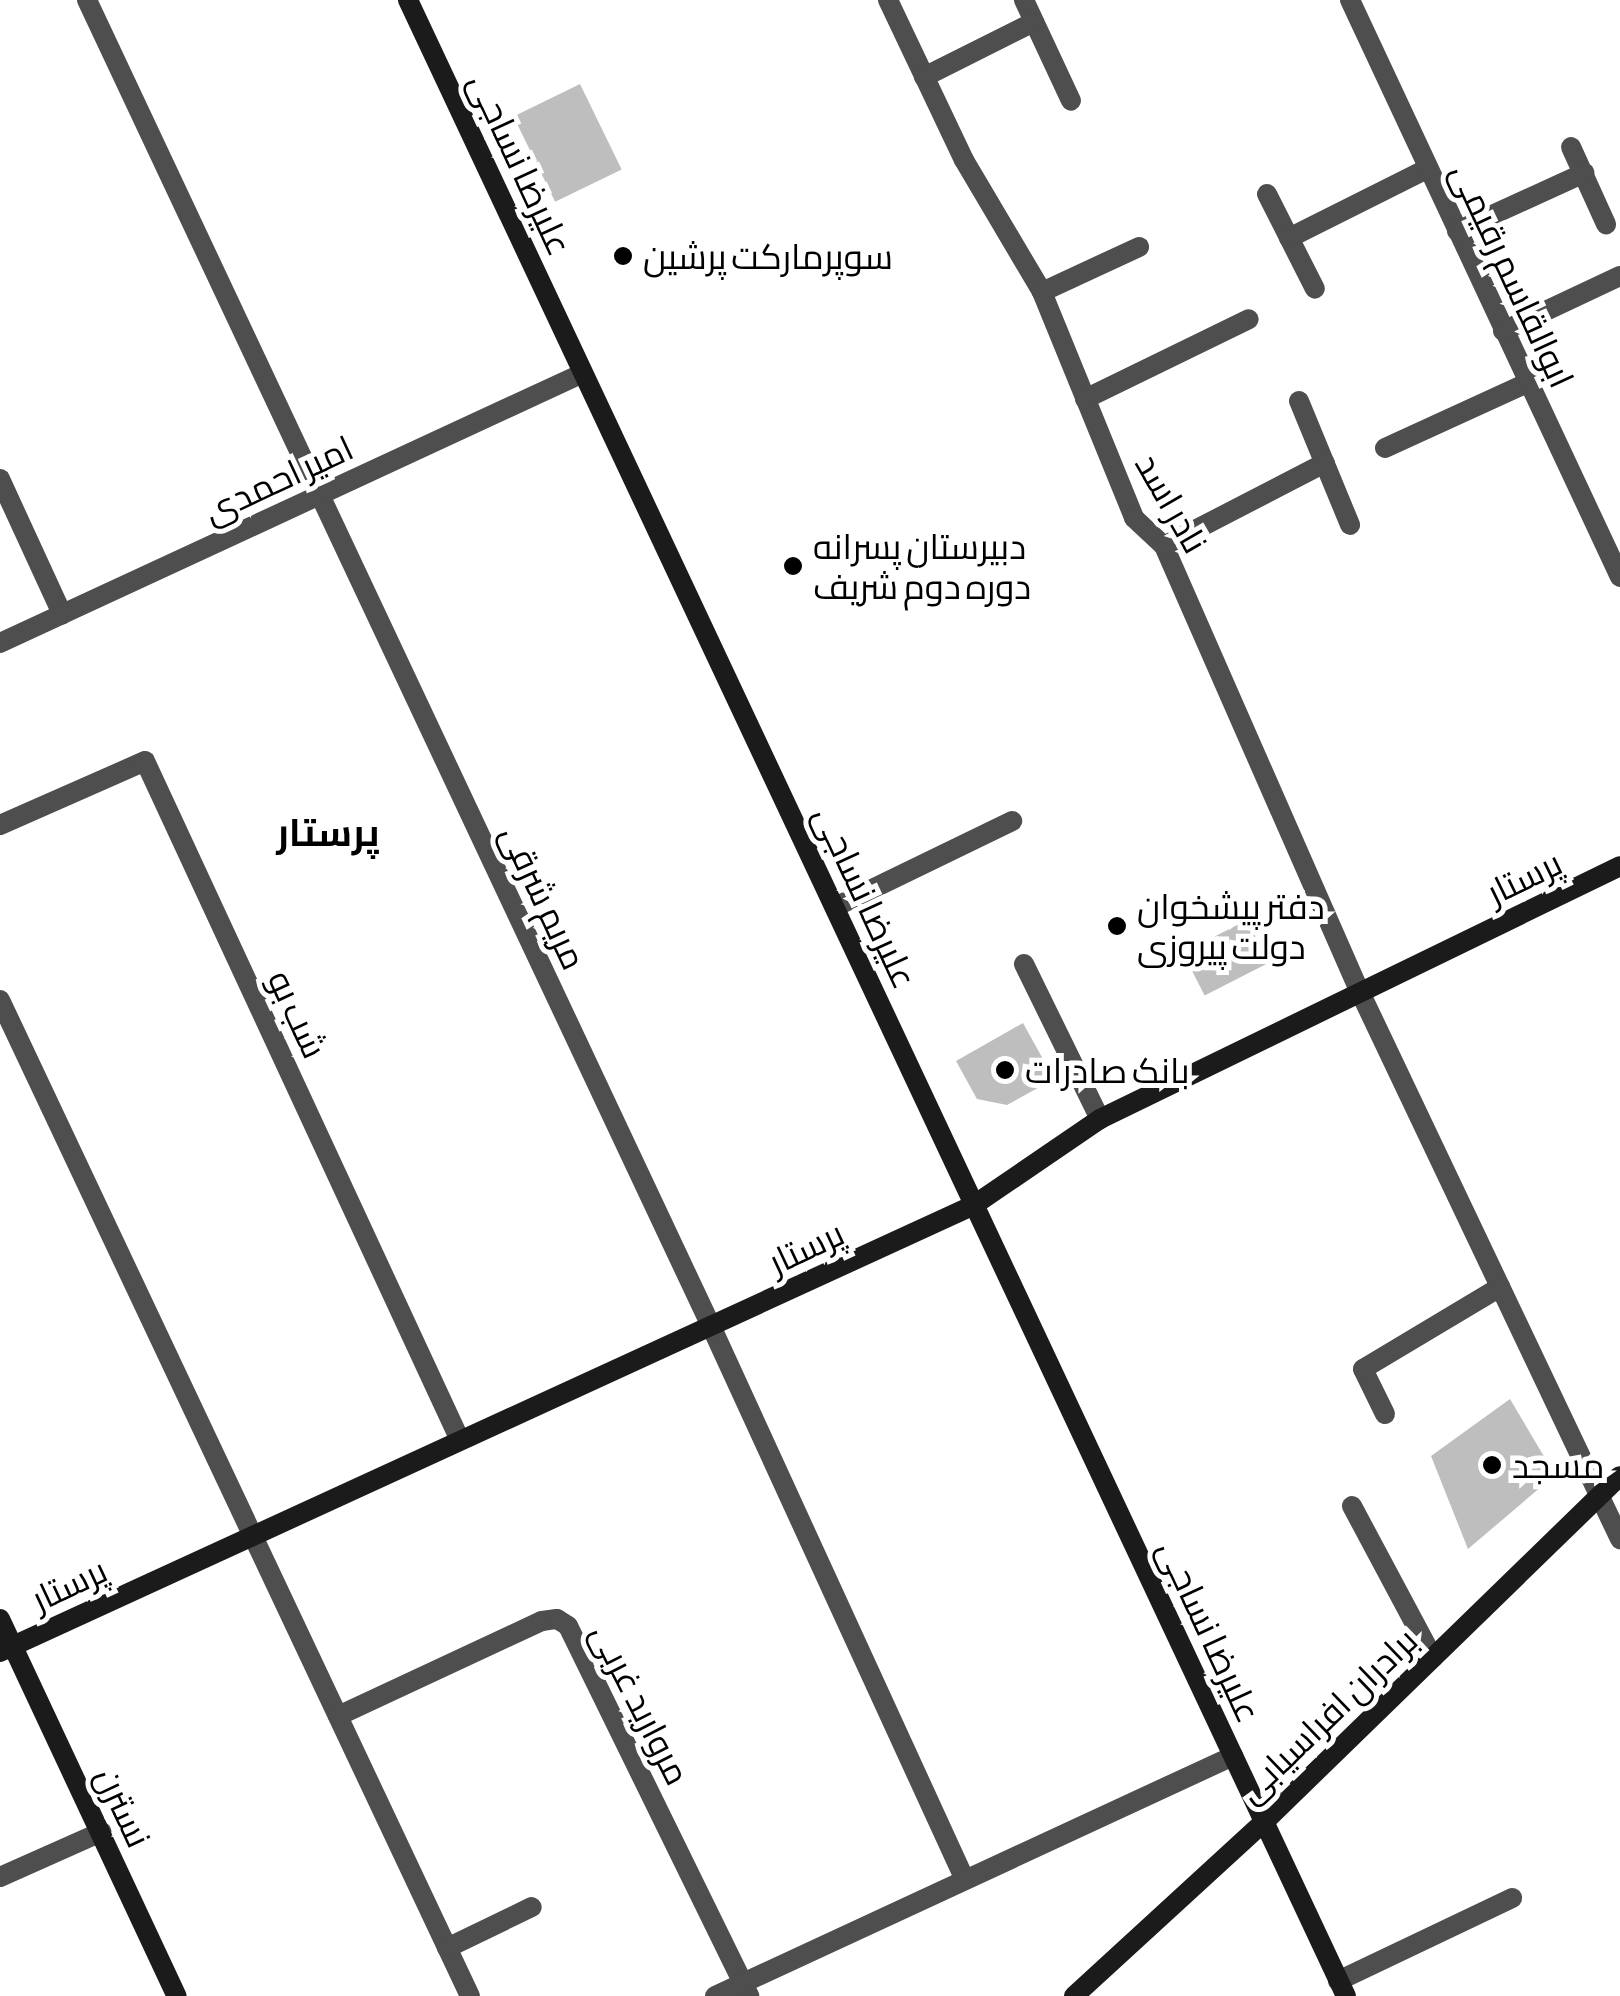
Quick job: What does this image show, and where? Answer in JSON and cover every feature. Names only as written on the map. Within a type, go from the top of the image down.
[{"type":"street","name":"مریم شرقی","points":[[86,0],[711,1326],[965,1880]]},
{"type":"street","name":"علیرضا نساجی","points":[[408,0],[1342,1988]]},
{"type":"street","name":"نادر اسد","points":[[888,0],[964,160],[1042,292],[1134,518],[1164,546],[1360,992],[1620,1539]]},
{"type":"street","points":[[1024,0],[1071,101]]},
{"type":"street","name":"ابوالقاسم رقیمی","points":[[1356,2],[1427,169],[1619,573]]},
{"type":"street","points":[[924,77],[1034,22]]},
{"type":"street","points":[[1572,148],[1606,224]]},
{"type":"street","points":[[1289,238],[1427,169]]},
{"type":"street","points":[[1457,231],[1584,173]]},
{"type":"street","points":[[1268,194],[1315,289]]},
{"type":"street","points":[[1042,292],[1139,248]]},
{"type":"street","points":[[1504,331],[1620,276]]},
{"type":"street","points":[[1084,399],[1249,318]]},
{"type":"street","name":"امیر احمدی","points":[[0,643],[583,372]]},
{"type":"street","points":[[1385,448],[1527,383]]},
{"type":"street","points":[[1300,402],[1350,525]]},
{"type":"street","points":[[1164,546],[1325,462]]},
{"type":"street","points":[[0,479],[62,614]]},
{"type":"street","name":"شب بو","points":[[0,825],[144,761],[460,1438]]},
{"type":"street","points":[[834,907],[1012,821]]},
{"type":"street","name":"پرستار","points":[[6,1649],[974,1205],[1100,1118],[1620,866]]},
{"type":"street","points":[[1024,964],[1100,1118]]},
{"type":"street","points":[[0,1000],[470,1996]]},
{"type":"street","points":[[1385,1414],[1363,1368],[1500,1287]]},
{"type":"street","name":"برادران افراسیابی","points":[[1074,1996],[1264,1822],[1620,1476]]},
{"type":"street","points":[[1352,1506],[1433,1658]]},
{"type":"street","name":"مروارید غربی","points":[[338,1716],[557,1619],[568,1626],[746,1990]]},
{"type":"street","name":"نسترن","points":[[0,1620],[6,1649],[100,1832],[177,1996]]},
{"type":"street","points":[[715,1996],[746,1990],[965,1880],[1233,1756]]},
{"type":"street","points":[[0,1877],[100,1832]]},
{"type":"street","points":[[1342,1988],[1512,1898]]},
{"type":"street","points":[[448,1948],[532,1907]]},
{"type":"building","points":[[580,84],[622,169],[555,202],[513,116]]},
{"type":"building","points":[[1247,920],[1269,963],[1205,995],[1183,953]]},
{"type":"building","name":"بانک صادرات","points":[[1023,1023],[1054,1079],[1007,1105],[977,1099],[956,1061]]},
{"type":"building","name":"مسجد","points":[[1510,1399],[1555,1475],[1468,1549],[1431,1456]]},
{"type":"place","name":"سوپرمارکت پرشین","points":[[623,256]]},
{"type":"place","name":"دبیرستان پسرانه دوره دوم شریف","points":[[793,566]]},
{"type":"place","name":"دفتر پیشخوان دولت پیروزی","points":[[1117,926]]},
{"type":"place","name":"بانک صادرات","points":[[1005,1070]]},
{"type":"place","name":"مسجد","points":[[1492,1465]]},
{"type":"district","name":"پرستار","points":[[328,833]]}]
